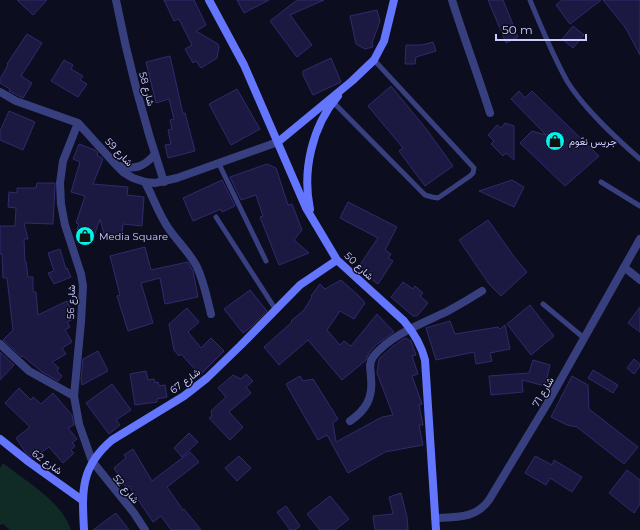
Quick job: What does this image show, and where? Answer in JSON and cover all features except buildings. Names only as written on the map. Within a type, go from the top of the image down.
[{"type":"main road","name":"شارع 50","points":[[209,0],[244,65],[306,208],[337,260],[411,328],[420,344],[425,360],[436,530]]},
{"type":"main road","points":[[278,142],[352,81],[374,60],[384,41],[394,0]]},
{"type":"main road","points":[[315,223],[311,212],[307,177],[312,147],[320,124],[333,102],[352,81]]},
{"type":"main road","name":"شارع 67","points":[[84,530],[82,500],[84,482],[92,461],[102,448],[112,440],[184,396],[207,378],[300,285],[337,260]]},
{"type":"main road","name":"شارع 62","points":[[0,439],[82,500]]},
{"type":"street","name":"شارع 58","points":[[116,0],[127,53],[164,182]]},
{"type":"street","points":[[452,0],[490,113]]},
{"type":"street","name":"شارع 59","points":[[0,92],[16,101],[78,123],[123,172],[133,178],[145,182],[164,182],[219,164],[278,142]]},
{"type":"street","name":"شارع 56","points":[[78,123],[62,161],[60,183],[61,204],[65,225],[81,274],[81,322],[74,396],[79,424],[92,461]]},
{"type":"street","points":[[117,166],[138,168],[144,165],[155,154]]},
{"type":"street","points":[[145,182],[168,227],[178,242],[193,259],[203,283],[211,314]]},
{"type":"street","name":"شارع 71","points":[[435,518],[470,515],[481,510],[485,506],[547,404],[640,239]]},
{"type":"street","points":[[624,267],[640,280]]},
{"type":"street","points":[[350,421],[365,409],[369,401],[371,378],[369,368],[371,359],[376,353],[400,334],[450,310],[482,292]]},
{"type":"street","points":[[0,344],[29,371],[74,396]]},
{"type":"street","name":"شارع 52","points":[[92,461],[134,513],[145,530]]},
{"type":"lane","points":[[530,0],[568,82],[588,108],[640,159]]},
{"type":"lane","points":[[333,102],[425,195],[438,198],[473,173],[474,168],[374,60]]},
{"type":"lane","points":[[219,164],[266,261]]},
{"type":"lane","points":[[601,182],[640,206]]},
{"type":"lane","points":[[216,218],[276,310]]},
{"type":"lane","points":[[543,304],[584,338]]},
{"type":"green space","points":[[3,463],[42,492],[66,519],[71,530],[10,530],[3,524],[0,525],[0,468]]},
{"type":"place","name":"جريس نعّوم","points":[[555,141]]},
{"type":"place","name":"Media Square","points":[[85,236]]}]
